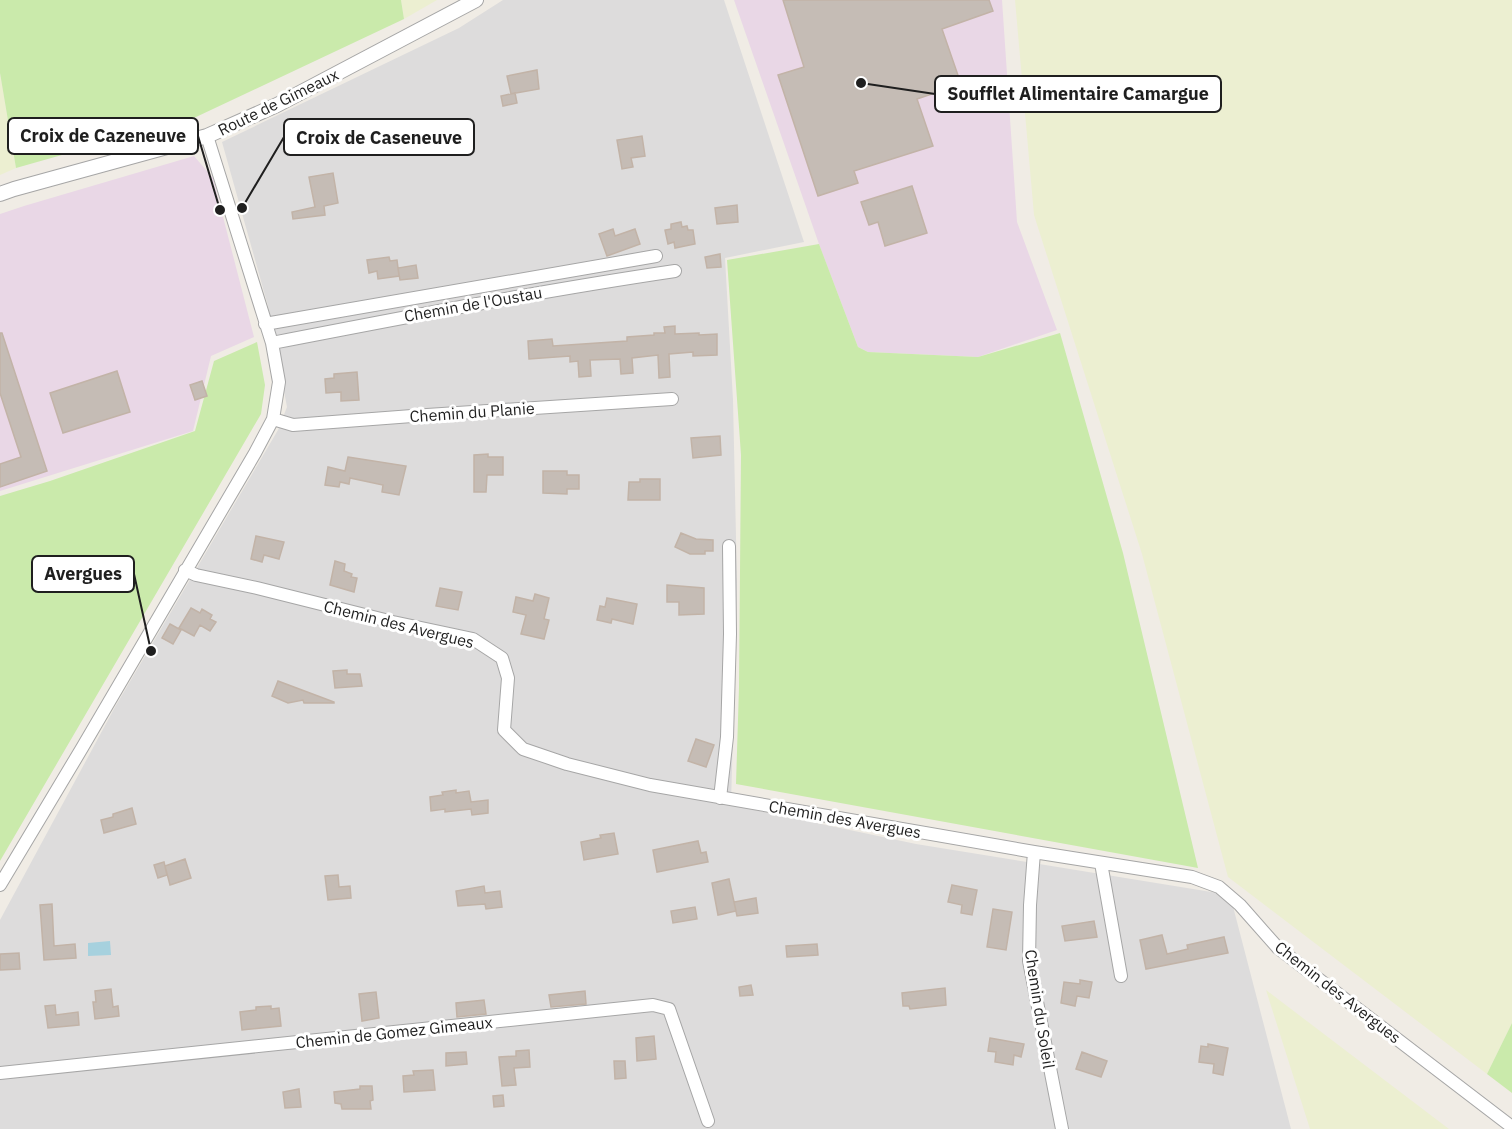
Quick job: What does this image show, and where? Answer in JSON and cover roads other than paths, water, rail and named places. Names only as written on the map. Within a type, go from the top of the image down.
[{"type":"street","name":"Route de Gimeaux","points":[[0,194],[207,136],[277,105],[476,0]]},
{"type":"street","points":[[0,885],[273,419],[279,382],[272,343],[207,136]]},
{"type":"street","points":[[265,324],[656,256]]},
{"type":"street","name":"Chemin de l'Oustau","points":[[272,343],[476,303],[675,271]]},
{"type":"street","name":"Chemin du Planie","points":[[273,419],[293,425],[672,399]]},
{"type":"street","points":[[720,798],[727,737],[730,634],[729,546]]},
{"type":"street","name":"Chemin des Avergues","points":[[185,570],[196,575],[473,639],[502,658],[508,678],[504,730],[522,749],[567,764],[650,785],[1192,877],[1219,887],[1240,905],[1278,948],[1512,1127]]},
{"type":"street","name":"Chemin du Soleil","points":[[1034,852],[1029,961],[1062,1129]]},
{"type":"street","points":[[1101,862],[1121,976]]},
{"type":"street","name":"Chemin de Gomez Gimeaux","points":[[0,1073],[653,1005],[669,1009],[708,1121]]},
{"type":"water","points":[[110,941],[111,955],[88,956],[88,943]]},
{"type":"place","name":"Soufflet Alimentaire Camargue","points":[[861,83]]},
{"type":"place","name":"Croix de Caseneuve","points":[[242,208]]},
{"type":"place","name":"Croix de Cazeneuve","points":[[220,210]]},
{"type":"place","name":"Avergues","points":[[151,651]]}]
